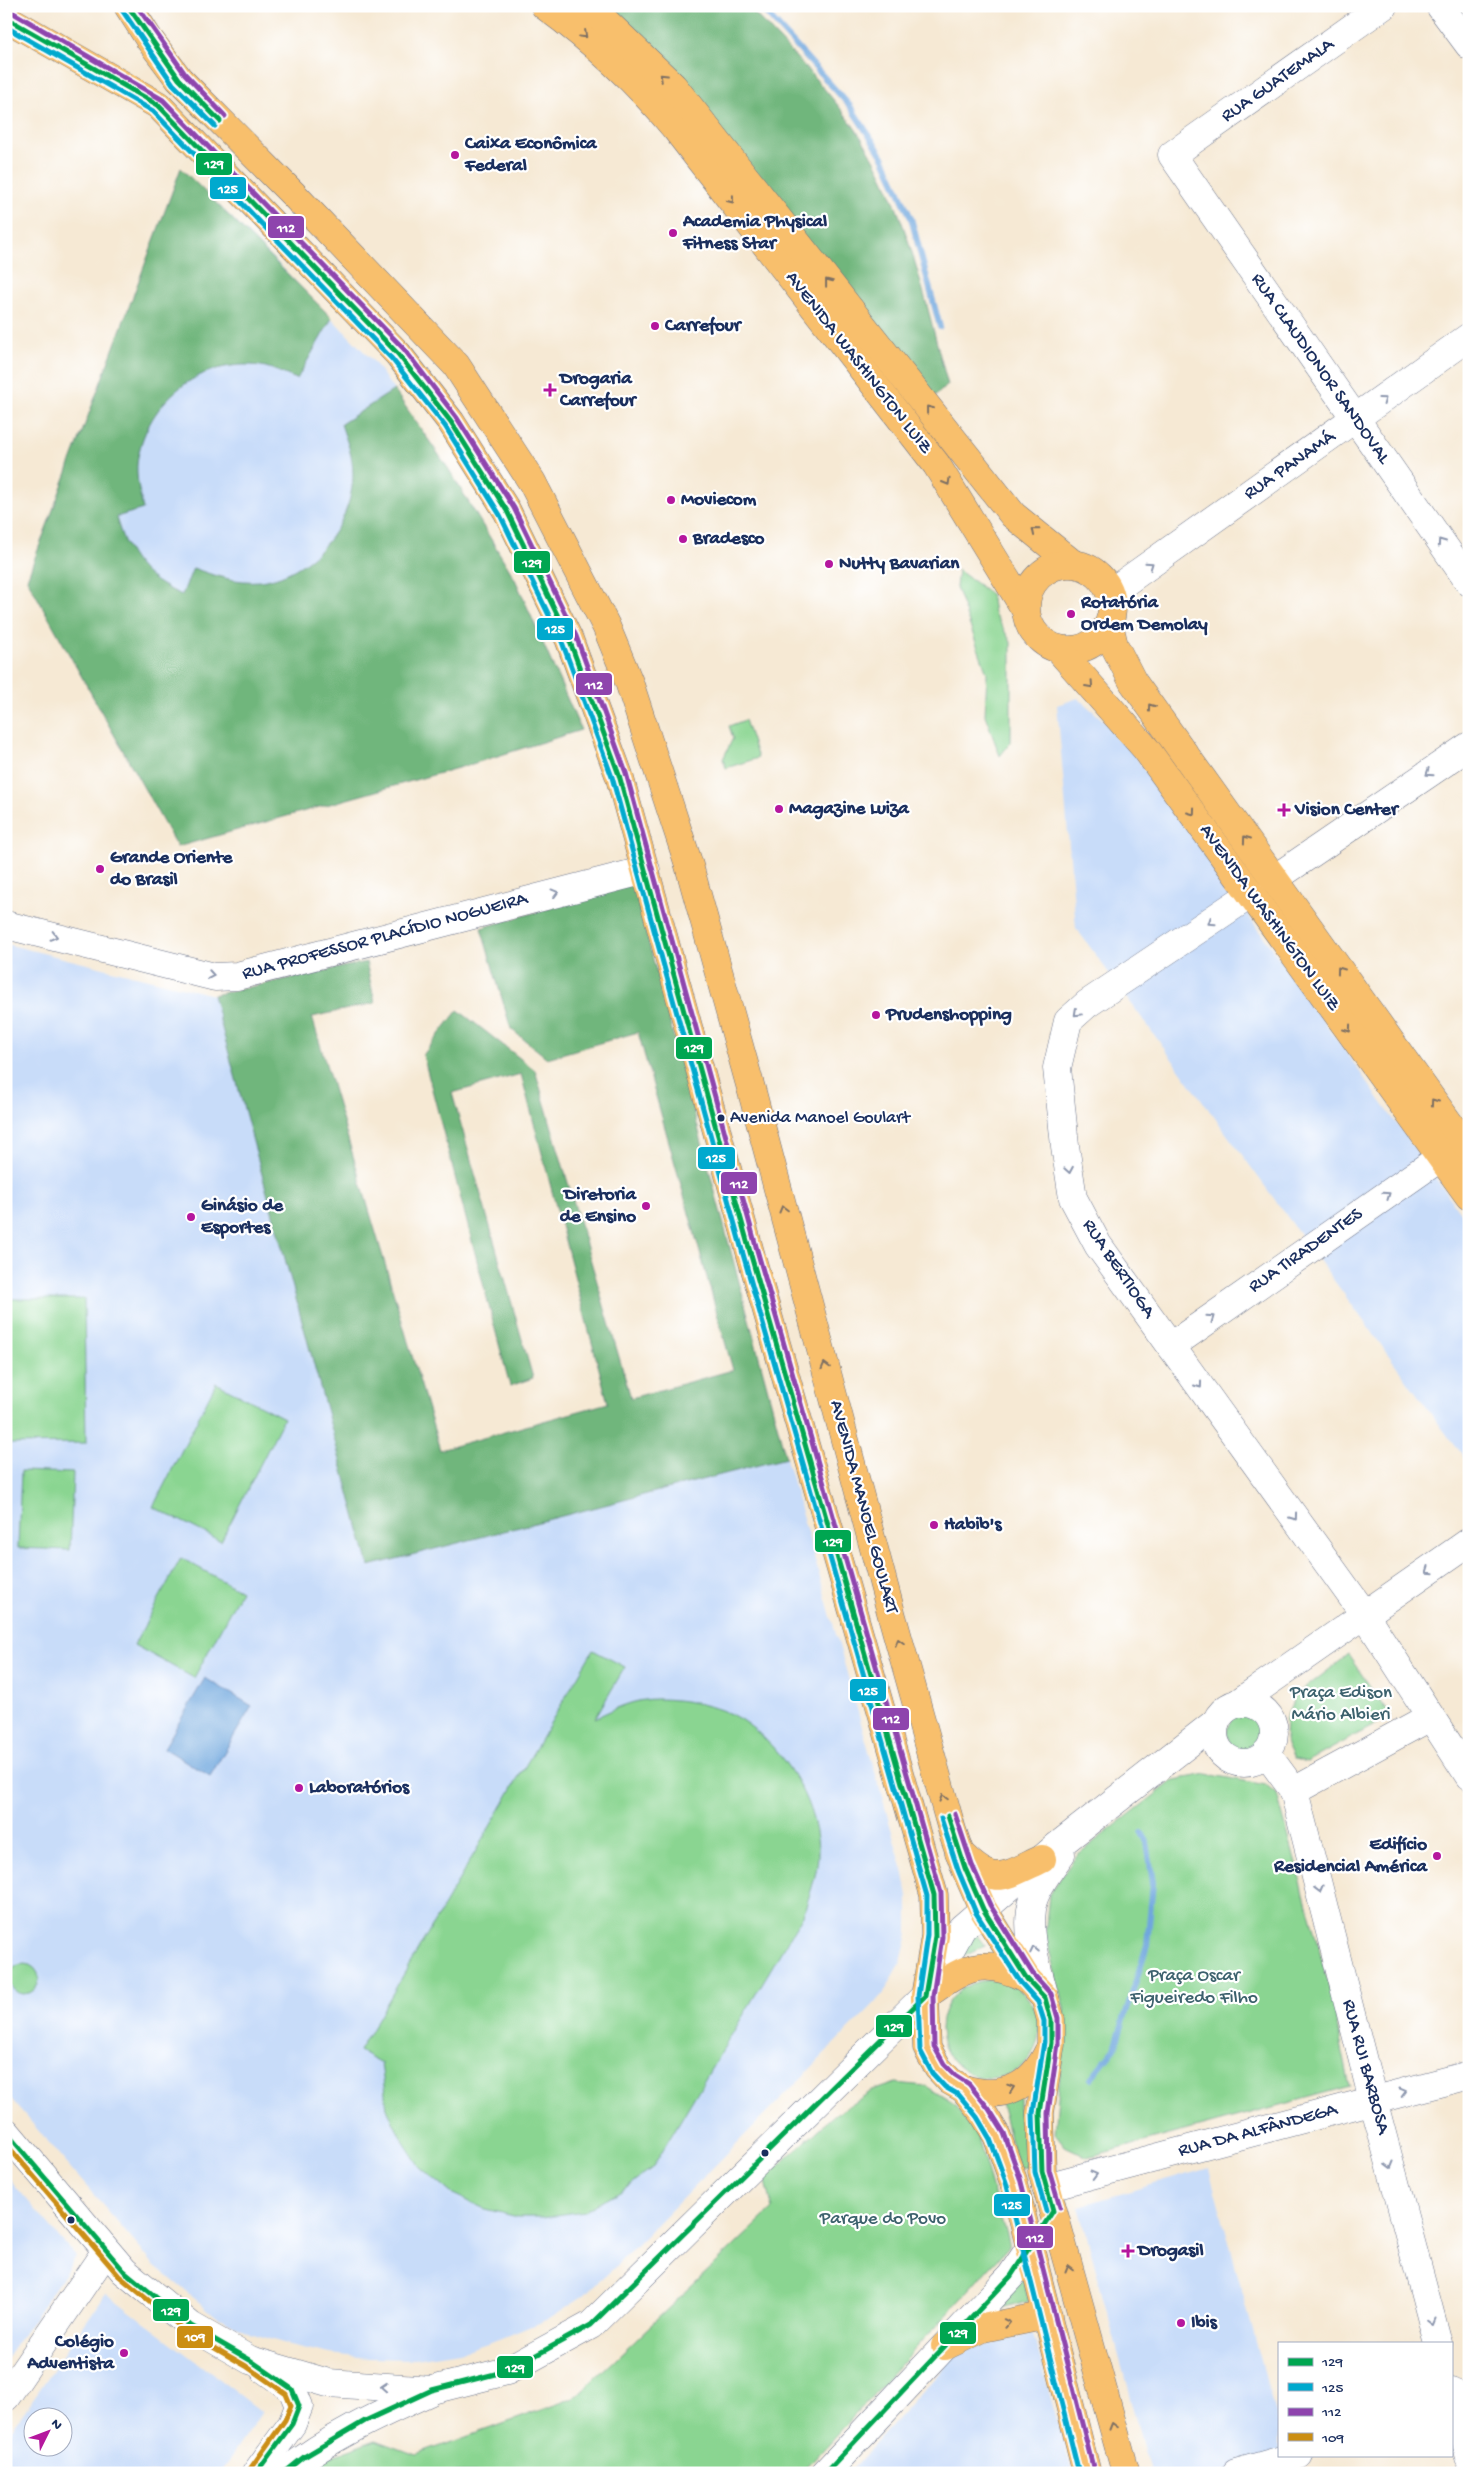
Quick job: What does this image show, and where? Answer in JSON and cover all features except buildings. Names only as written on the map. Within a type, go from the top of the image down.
[{"type":"main road","name":"AVENIDA MANOEL GOULART","points":[[128,6],[179,80],[293,194],[456,365],[532,482],[606,626],[629,682],[688,862],[755,1102],[892,1616],[960,1852],[984,1909],[1036,1988],[1051,2020],[1051,2043],[1040,2113],[1042,2172],[1126,2473]]},
{"type":"main road","name":"AVENIDA WASHINGTON LUIZ","points":[[545,6],[579,31],[654,103],[685,121]]},
{"type":"main road","name":"AVENIDA WASHINGTON LUIZ","points":[[584,6],[602,18],[673,86],[685,121],[711,154],[1013,514],[1072,563]]},
{"type":"main road","name":"AVENIDA MANOEL GOULART","points":[[6,18],[158,105],[398,354],[450,422],[507,511],[569,639],[618,775],[646,870],[750,1252],[934,1896],[936,1936],[925,1996],[927,2048],[938,2068],[950,2081],[964,2089],[983,2113],[997,2136],[1013,2180],[1048,2315],[1080,2471]]},
{"type":"main road","name":"AVENIDA WASHINGTON LUIZ","points":[[711,154],[936,464],[1025,609]]},
{"type":"main road","points":[[1072,563],[1088,567],[1102,578],[1110,593],[1112,608],[1109,624],[1101,637],[1088,646],[1074,650],[1058,649],[1044,642],[1034,632],[1025,609],[1028,590],[1038,575],[1054,566],[1072,563]]},
{"type":"main road","name":"AVENIDA WASHINGTON LUIZ","points":[[1109,624],[1114,646],[1133,682],[1274,879],[1460,1147],[1469,1196]]},
{"type":"main road","name":"AVENIDA WASHINGTON LUIZ","points":[[1058,649],[1146,749],[1251,894],[1460,1147]]},
{"type":"main road","points":[[960,1852],[974,1867],[986,1875],[1003,1877],[1042,1859]]},
{"type":"main road","points":[[925,1996],[959,1972],[985,1965],[1007,1968],[1036,1988]]},
{"type":"main road","points":[[964,2089],[990,2094],[1012,2090],[1024,2083],[1040,2068],[1051,2043]]},
{"type":"main road","points":[[1030,2248],[1050,2199]]},
{"type":"main road","points":[[945,2346],[983,2328],[1048,2315]]},
{"type":"street","name":"RUA GUATEMALA","points":[[1172,155],[1383,6]]},
{"type":"street","points":[[1440,6],[1469,45]]},
{"type":"street","name":"RUA CLAUDIONOR SANDOVAL","points":[[1172,155],[1355,421],[1469,582]]},
{"type":"street","name":"RUA PANAMÁ","points":[[1110,593],[1355,421],[1469,337]]},
{"type":"street","points":[[1274,879],[1469,746]]},
{"type":"street","name":"RUA PROFESSOR PLACÍDIO NOGUEIRA","points":[[6,924],[214,976],[237,976],[646,870]]},
{"type":"street","name":"RUA BERTIOGA","points":[[1251,894],[1087,1004],[1068,1021],[1057,1068],[1064,1146],[1073,1198],[1098,1245],[1365,1616],[1469,1776]]},
{"type":"street","name":"RUA TIRADENTES","points":[[1171,1346],[1460,1147]]},
{"type":"street","points":[[284,2473],[304,2457],[365,2421],[432,2390],[507,2370],[592,2325],[925,1996],[962,1928],[1042,1859],[1216,1722],[1225,1710],[1335,1637],[1469,1542]]},
{"type":"street","points":[[1145,1777],[1182,1762],[1209,1759],[1238,1762],[1258,1759],[1270,1744],[1280,1702],[1291,1679],[1335,1637]]},
{"type":"street","points":[[1238,1703],[1249,1703],[1259,1707],[1268,1714],[1272,1724],[1270,1744],[1294,1791],[1430,1717]]},
{"type":"street","points":[[1216,1722],[1214,1732],[1218,1747],[1228,1758],[1238,1762]]},
{"type":"street","name":"RUA RUI BARBOSA","points":[[1294,1791],[1373,2100],[1438,2342]]},
{"type":"street","points":[[1036,1988],[1032,1942],[1033,1901],[1045,1878],[1079,1829]]},
{"type":"street","name":"RUA DA ALFÂNDEGA","points":[[1050,2199],[1373,2100],[1469,2075]]},
{"type":"street","points":[[6,2132],[124,2271],[191,2326],[250,2360],[292,2389],[299,2406],[292,2424],[256,2473]]},
{"type":"street","points":[[825,2473],[1011,2276],[1030,2248]]},
{"type":"street","points":[[6,2397],[106,2251]]},
{"type":"street","points":[[250,2360],[328,2383],[432,2390]]},
{"type":"street","points":[[1457,2406],[1469,2458]]},
{"type":"street","points":[[1236,2473],[1296,2456]]},
{"type":"shaded area","points":[[181,168],[277,262],[375,363],[448,468],[515,579],[581,730],[472,764],[177,847],[27,579]]},
{"type":"shaded area","points":[[1078,698],[1119,734],[1469,1225],[1469,1465],[1076,928],[1057,705]]},
{"type":"shaded area","points":[[6,944],[213,995],[369,1566],[786,1458],[904,1874],[908,1896],[908,1934],[901,1962],[883,1995],[613,2269],[583,2296],[548,2319],[500,2339],[460,2352],[415,2359],[368,2358],[329,2354],[290,2345],[252,2334],[217,2317],[154,2265],[6,2093]]},
{"type":"shaded area","points":[[1209,2168],[1278,2423],[1278,2456],[1286,2456],[1291,2473],[1150,2473],[1079,2206]]},
{"type":"shaded area","points":[[6,2175],[76,2257],[6,2359]]},
{"type":"shaded area","name":"Colégio Adventista","points":[[106,2293],[262,2412],[220,2473],[6,2473],[6,2438],[22,2415],[22,2456],[72,2456],[72,2406],[28,2406]]},
{"type":"shaded area","points":[[1033,2334],[1072,2473],[849,2473],[957,2353]]},
{"type":"green space","points":[[608,6],[748,6],[816,80],[833,99],[862,139],[888,187],[918,271],[948,385],[935,396]]},
{"type":"green space","points":[[181,168],[332,318],[297,379],[261,366],[240,365],[219,368],[200,375],[183,385],[155,414],[139,452],[137,466],[143,509],[116,517],[125,544],[138,565],[156,581],[182,595],[193,568],[226,578],[242,581],[260,581],[280,576],[300,567],[317,553],[331,537],[342,519],[350,499],[353,477],[351,456],[341,424],[394,390],[448,468],[515,579],[581,730],[472,764],[177,847],[27,579]]},
{"type":"green space","points":[[958,570],[991,594],[994,613],[1011,642],[1011,742],[1000,756],[985,715],[987,673],[956,587]]},
{"type":"green space","points":[[745,720],[758,758],[726,768],[723,759],[733,738],[729,726]]},
{"type":"green space","points":[[633,884],[786,1458],[369,1566],[213,995],[366,962],[375,1003],[312,1017],[440,1450],[608,1403],[521,1074],[452,1093],[533,1378],[510,1386],[423,1055],[458,1010],[535,1070],[631,1398],[733,1370],[638,1032],[547,1058],[511,1029],[481,928]]},
{"type":"green space","points":[[6,1299],[84,1299],[86,1443],[6,1444]]},
{"type":"green space","points":[[216,1383],[284,1418],[221,1541],[153,1507]]},
{"type":"green space","points":[[21,1471],[73,1473],[70,1550],[18,1548]]},
{"type":"green space","points":[[181,1558],[241,1591],[194,1678],[134,1645]]},
{"type":"green space","points":[[593,1650],[625,1667],[595,1718],[624,1705],[648,1699],[677,1700],[721,1710],[740,1719],[755,1730],[782,1759],[794,1775],[803,1793],[816,1829],[817,1865],[814,1882],[803,1915],[652,2168],[621,2191],[584,2211],[542,2217],[518,2217],[485,2209],[451,2193],[420,2167],[400,2136],[387,2109],[381,2063],[359,2051]]},
{"type":"green space","name":"Praça Edison Mário Albieri","points":[[1348,1655],[1391,1716],[1307,1762],[1294,1759],[1285,1740],[1286,1717],[1295,1696]]},
{"type":"green space","points":[[1246,1713],[1259,1719],[1265,1732],[1259,1745],[1246,1751],[1233,1745],[1227,1732],[1233,1719]]},
{"type":"green space","name":"Praça Oscar Figueiredo Filho","points":[[1207,1774],[1266,1785],[1277,1794],[1328,1982],[1350,2086],[1088,2157],[1065,2146],[1055,2133],[1065,2012],[1045,1934],[1049,1894],[1077,1855],[1174,1780]]},
{"type":"green space","points":[[975,1933],[985,1946],[952,1960]]},
{"type":"green space","points":[[24,1964],[35,1968],[39,1979],[35,1990],[24,1994],[13,1990],[9,1979],[13,1968]]},
{"type":"green space","points":[[990,1980],[1009,1984],[1025,1994],[1035,2010],[1039,2029],[1035,2048],[1025,2064],[1009,2074],[990,2078],[971,2074],[955,2064],[945,2048],[941,2029],[945,2010],[955,1994],[971,1984]]},
{"type":"green space","name":"Parque do Povo","points":[[896,2083],[926,2086],[953,2103],[977,2135],[1009,2246],[802,2473],[303,2473],[320,2460],[376,2440],[416,2455],[574,2398],[773,2209],[765,2178],[834,2116],[870,2092]]},
{"type":"green space","points":[[1020,2093],[1020,2121],[1027,2167],[1018,2168],[1001,2104]]},
{"type":"green space","points":[[1022,2277],[1029,2301],[988,2313]]},
{"type":"water","points":[[205,1678],[252,1706],[210,1776],[164,1748]]},
{"type":"waterway","points":[[760,6],[850,106],[883,157],[911,218],[940,327]]},
{"type":"waterway","points":[[1091,2078],[1115,2048],[1147,1945],[1153,1883],[1147,1842],[1142,1833]]},
{"type":"transit line","name":"129","points":[[128,6],[179,79],[220,121]]},
{"type":"transit line","name":"112","points":[[137,6],[185,74],[225,116]]},
{"type":"transit line","name":"125","points":[[122,10],[173,84],[215,126]]},
{"type":"transit line","name":"112","points":[[10,11],[163,100],[404,349],[457,418],[514,508],[576,636],[626,773],[757,1250],[941,1893],[942,1937],[933,1996],[934,2046],[944,2064],[955,2075],[969,2084],[989,2109],[1004,2133],[1020,2178],[1094,2471]]},
{"type":"transit line","name":"129","points":[[6,18],[158,105],[398,354],[451,422],[507,511],[569,639],[619,775],[750,1252],[934,1895],[935,1936],[925,1996],[591,2325],[507,2371],[432,2390],[365,2421],[304,2457],[284,2473]]},
{"type":"transit line","name":"125","points":[[6,27],[153,111],[392,359],[445,426],[500,515],[562,642],[612,777],[743,1254],[927,1896],[927,1935],[918,1996],[920,2050],[932,2073],[945,2087],[959,2095],[977,2117],[990,2139],[1006,2182],[1079,2473]]},
{"type":"transit line","name":"112","points":[[955,1814],[972,1865],[990,1905],[1033,1974],[1051,1994],[1058,2018],[1058,2044],[1048,2113],[1049,2170],[1060,2207]]},
{"type":"transit line","name":"129","points":[[825,2473],[1011,2276],[1053,2211],[1042,2171],[1040,2113],[1051,2043],[1051,2020],[1045,1998],[1027,1979],[983,1909],[965,1868],[948,1816]]},
{"type":"transit line","name":"125","points":[[941,1818],[958,1870],[976,1913],[1021,1983],[1038,2002],[1044,2021],[1044,2042],[1033,2113],[1035,2172],[1046,2211]]},
{"type":"transit line","name":"129","points":[[6,2132],[124,2271],[191,2326],[250,2360],[292,2389],[299,2406],[292,2424],[256,2473]]},
{"type":"transit line","name":"109","points":[[6,2144],[119,2276],[187,2332],[246,2366],[286,2394],[291,2406],[285,2420],[250,2469]]},
{"type":"place","name":"Caixa Econômica Federal","points":[[455,155]]},
{"type":"place","name":"Academia Physical Fitness Star","points":[[673,233]]},
{"type":"place","name":"Carrefour","points":[[655,326]]},
{"type":"place","name":"Drogaria Carrefour","points":[[550,390]]},
{"type":"place","name":"Moviecom","points":[[671,500]]},
{"type":"place","name":"Bradesco","points":[[683,539]]},
{"type":"place","name":"Nutty Bavarian","points":[[829,564]]},
{"type":"place","name":"Rotatória Ordem Demolay","points":[[1071,614]]},
{"type":"place","name":"Magazine Luiza","points":[[779,809]]},
{"type":"place","name":"Vision Center","points":[[1284,810]]},
{"type":"place","name":"Grande Oriente do Brasil","points":[[100,869]]},
{"type":"place","name":"Prudenshopping","points":[[876,1015]]},
{"type":"place","name":"Avenida Manoel Goulart","points":[[721,1118]]},
{"type":"place","name":"Diretoria de Ensino","points":[[646,1206]]},
{"type":"place","name":"Ginásio de Esportes","points":[[191,1217]]},
{"type":"place","name":"Habib's","points":[[934,1525]]},
{"type":"place","name":"Laboratórios","points":[[299,1788]]},
{"type":"place","name":"Edifício Residencial América","points":[[1437,1856]]},
{"type":"place","name":"Drogasil","points":[[1128,2251]]},
{"type":"place","name":"Ibis","points":[[1181,2323]]},
{"type":"place","name":"Colégio Adventista","points":[[124,2353]]}]
